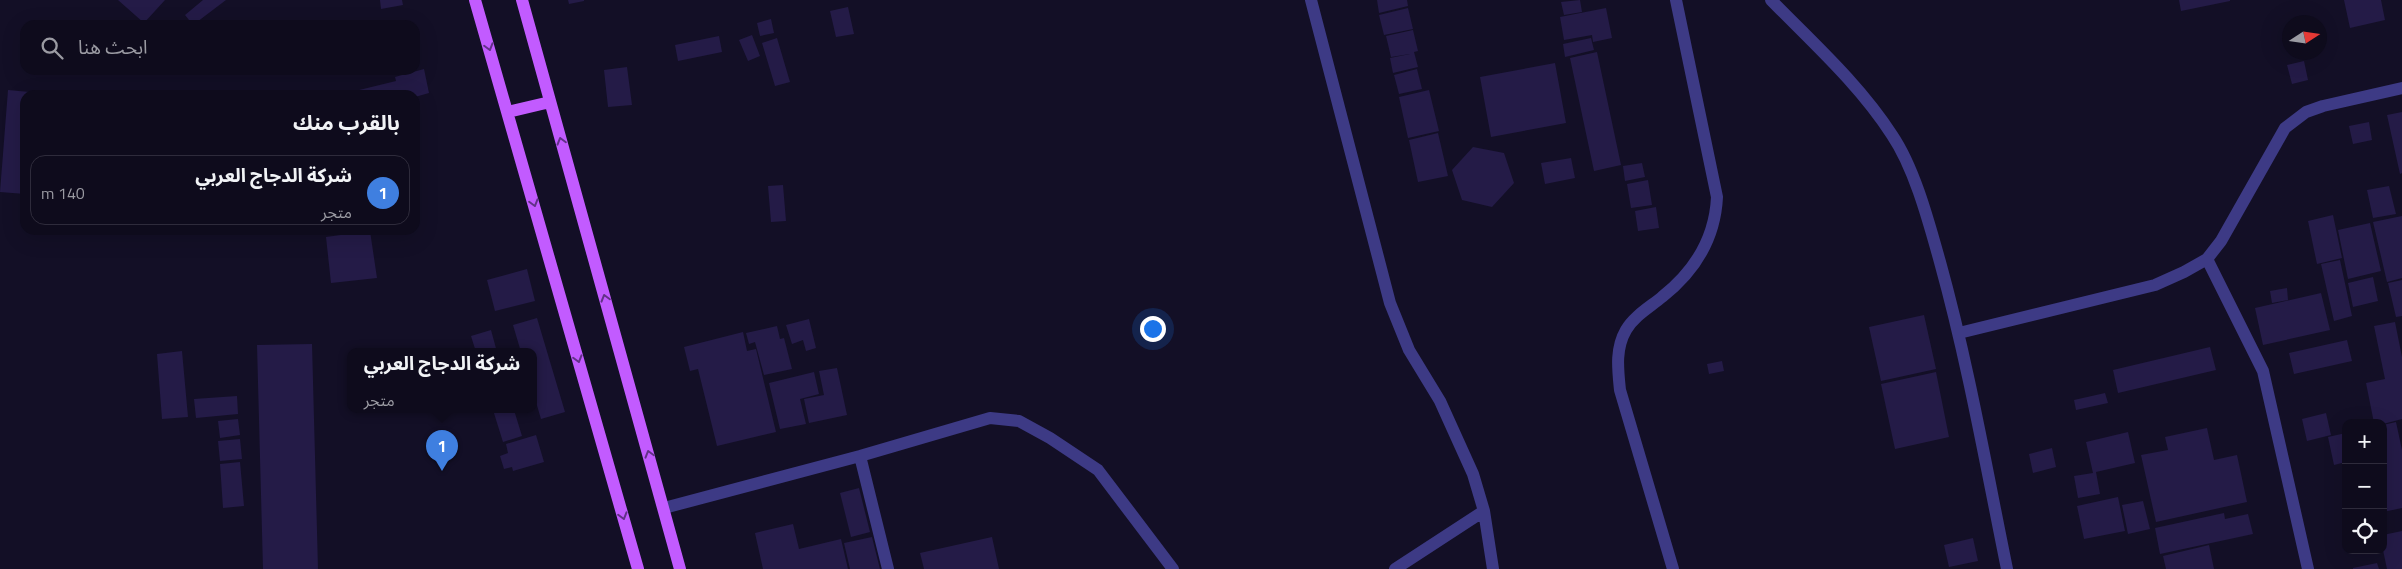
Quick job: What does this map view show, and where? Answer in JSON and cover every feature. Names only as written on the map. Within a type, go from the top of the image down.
[{"type":"main road","points":[[475,0],[638,569]]},
{"type":"main road","points":[[522,0],[680,569]]},
{"type":"main road","points":[[508,112],[550,102]]},
{"type":"street","points":[[1311,0],[1390,302],[1409,350],[1440,401],[1466,458],[1484,511],[1493,569]]},
{"type":"street","points":[[1674,569],[1620,390],[1617,365],[1619,347],[1626,330],[1637,317],[1665,296],[1689,272],[1702,255],[1713,227],[1716,211],[1715,187],[1676,0]]},
{"type":"street","points":[[1771,0],[1861,91],[1894,136],[1915,183],[1932,235],[1959,333],[2007,569]]},
{"type":"street","points":[[1959,333],[2155,284],[2184,272],[2207,259],[2221,241],[2286,128],[2306,112],[2402,88]]},
{"type":"street","points":[[2207,259],[2263,371],[2308,569]]},
{"type":"street","points":[[664,508],[860,456],[990,418],[1019,421],[1050,438],[1098,470],[1173,569]]},
{"type":"street","points":[[860,456],[888,569]]},
{"type":"street","points":[[1395,569],[1484,511]]},
{"type":"building","points":[[118,0],[165,0],[147,20],[141,20]]},
{"type":"building","points":[[203,0],[226,0],[200,20],[189,20],[185,15]]},
{"type":"building","points":[[380,0],[402,0],[403,5],[381,9]]},
{"type":"building","points":[[568,0],[584,0],[584,1],[569,4]]},
{"type":"building","points":[[1377,0],[1407,0],[1408,6],[1379,13]]},
{"type":"building","points":[[1580,0],[1582,12],[1564,15],[1561,2]]},
{"type":"building","points":[[2179,0],[2230,0],[2230,1],[2181,11]]},
{"type":"building","points":[[2344,0],[2381,0],[2385,20],[2350,28]]},
{"type":"building","points":[[848,7],[854,34],[836,37],[830,11]]},
{"type":"building","points":[[1408,8],[1413,29],[1384,35],[1379,15]]},
{"type":"building","points":[[1606,8],[1612,38],[1593,42],[1592,35],[1564,40],[1560,17]]},
{"type":"building","points":[[771,19],[774,33],[760,36],[757,23]]},
{"type":"building","points":[[1413,30],[1418,51],[1414,52],[1418,67],[1393,73],[1390,58],[1410,54],[1391,57],[1386,36]]},
{"type":"building","points":[[752,35],[760,56],[748,61],[739,40]]},
{"type":"building","points":[[719,36],[722,52],[678,61],[675,45]]},
{"type":"building","points":[[777,38],[790,82],[775,86],[762,43]]},
{"type":"building","points":[[1591,38],[1594,50],[1565,57],[1563,44]]},
{"type":"building","points":[[1597,52],[1621,165],[1594,171],[1570,58]]},
{"type":"building","points":[[2304,61],[2308,80],[2292,84],[2287,65]]},
{"type":"building","points":[[1555,63],[1566,123],[1491,137],[1480,77]]},
{"type":"building","points":[[627,67],[632,105],[608,107],[604,70]]},
{"type":"building","points":[[424,69],[429,93],[420,96],[420,90],[359,90],[396,81],[395,77],[402,75],[420,75],[420,70]]},
{"type":"building","points":[[1417,69],[1422,89],[1399,94],[1394,75]]},
{"type":"building","points":[[8,90],[20,91],[20,194],[0,192]]},
{"type":"building","points":[[1429,90],[1439,131],[1408,138],[1399,97]]},
{"type":"building","points":[[2402,112],[2402,173],[2400,174],[2387,115]]},
{"type":"building","points":[[2369,122],[2372,140],[2353,144],[2349,126]]},
{"type":"building","points":[[1438,133],[1448,176],[1418,182],[1409,140]]},
{"type":"building","points":[[1473,147],[1504,153],[1514,183],[1492,207],[1462,200],[1452,170]]},
{"type":"building","points":[[1571,158],[1575,178],[1545,184],[1541,163]]},
{"type":"building","points":[[1642,163],[1645,177],[1625,181],[1623,166]]},
{"type":"building","points":[[1648,180],[1652,205],[1631,208],[1627,184]]},
{"type":"building","points":[[783,185],[786,221],[771,222],[768,186]]},
{"type":"building","points":[[2389,186],[2396,214],[2373,218],[2367,190]]},
{"type":"building","points":[[1656,207],[1659,228],[1638,231],[1635,211]]},
{"type":"building","points":[[2333,215],[2342,258],[2317,264],[2308,221]]},
{"type":"building","points":[[2402,216],[2402,278],[2387,282],[2373,222]]},
{"type":"building","points":[[2370,223],[2381,271],[2348,279],[2338,230]]},
{"type":"building","points":[[371,235],[377,278],[331,283],[326,237]]},
{"type":"building","points":[[2340,260],[2352,316],[2334,321],[2321,264]]},
{"type":"building","points":[[527,269],[535,301],[495,311],[487,280]]},
{"type":"building","points":[[2373,277],[2378,301],[2353,307],[2348,283]]},
{"type":"building","points":[[2402,280],[2402,316],[2396,317],[2388,283]]},
{"type":"building","points":[[2287,288],[2288,300],[2272,303],[2270,291]]},
{"type":"building","points":[[2321,293],[2330,330],[2263,345],[2255,308]]},
{"type":"building","points":[[1924,315],[1936,369],[1881,381],[1869,327]]},
{"type":"building","points":[[537,318],[565,412],[541,419],[537,406],[537,348],[520,348],[513,325]]},
{"type":"building","points":[[809,319],[816,348],[806,351],[803,340],[792,344],[786,325]]},
{"type":"building","points":[[2395,322],[2402,357],[2402,419],[2387,423],[2387,419],[2373,419],[2366,383],[2385,379],[2374,326]]},
{"type":"building","points":[[777,326],[780,339],[784,338],[792,369],[764,375],[755,342],[749,344],[746,333]]},
{"type":"building","points":[[491,330],[496,348],[475,348],[471,336]]},
{"type":"building","points":[[743,332],[747,351],[756,349],[776,432],[717,446],[698,369],[690,371],[684,347]]},
{"type":"building","points":[[2347,340],[2352,361],[2294,374],[2289,353]]},
{"type":"building","points":[[312,344],[318,569],[263,569],[257,345]]},
{"type":"building","points":[[2210,347],[2216,370],[2118,393],[2113,370]]},
{"type":"building","points":[[182,351],[188,417],[162,419],[157,354]]},
{"type":"building","points":[[1722,361],[1724,371],[1709,374],[1707,364]]},
{"type":"building","points":[[837,368],[847,415],[809,423],[804,399],[824,395],[819,371]]},
{"type":"building","points":[[814,372],[819,394],[800,399],[806,424],[780,429],[769,383]]},
{"type":"building","points":[[1936,372],[1949,437],[1895,449],[1881,384]]},
{"type":"building","points":[[2105,393],[2108,403],[2076,410],[2074,400]]},
{"type":"building","points":[[237,396],[238,414],[196,418],[194,399]]},
{"type":"building","points":[[494,413],[515,413],[522,436],[503,442]]},
{"type":"building","points":[[2326,413],[2331,435],[2307,441],[2302,419]]},
{"type":"building","points":[[238,419],[240,435],[220,438],[218,421]]},
{"type":"building","points":[[2396,422],[2402,450],[2402,508],[2387,511],[2387,464],[2387,424]]},
{"type":"building","points":[[2207,428],[2214,460],[2237,455],[2247,502],[2156,522],[2141,455],[2168,450],[2165,437]]},
{"type":"building","points":[[2128,432],[2135,463],[2096,472],[2100,494],[2078,498],[2074,476],[2093,473],[2086,442]]},
{"type":"building","points":[[2342,434],[2342,463],[2334,465],[2328,437]]},
{"type":"building","points":[[536,435],[544,462],[513,471],[512,467],[504,469],[500,456],[508,453],[506,444]]},
{"type":"building","points":[[240,439],[242,459],[220,461],[218,441]]},
{"type":"building","points":[[2052,448],[2056,467],[2033,473],[2029,454]]},
{"type":"building","points":[[240,462],[244,506],[223,508],[220,464]]},
{"type":"building","points":[[859,488],[870,532],[851,537],[840,493]]},
{"type":"building","points":[[2118,497],[2125,531],[2084,539],[2077,506]]},
{"type":"building","points":[[2143,501],[2150,529],[2128,534],[2122,505]]},
{"type":"building","points":[[2224,513],[2225,519],[2248,514],[2253,534],[2160,554],[2155,528]]},
{"type":"building","points":[[793,524],[799,549],[841,539],[848,569],[763,569],[755,533]]},
{"type":"building","points":[[2402,531],[2402,569],[2387,569],[2384,554],[2387,554],[2387,534]]},
{"type":"building","points":[[872,537],[880,569],[850,569],[844,543]]},
{"type":"building","points":[[992,537],[999,569],[924,569],[920,553]]},
{"type":"building","points":[[1973,538],[1978,561],[1949,567],[1944,545]]},
{"type":"building","points":[[2209,545],[2214,569],[2166,569],[2163,556]]},
{"type":"building","points":[[2377,563],[2379,569],[2353,569],[2353,568]]},
{"type":"place","name":"شركة الدجاج العربي","points":[[442,471]]}]
